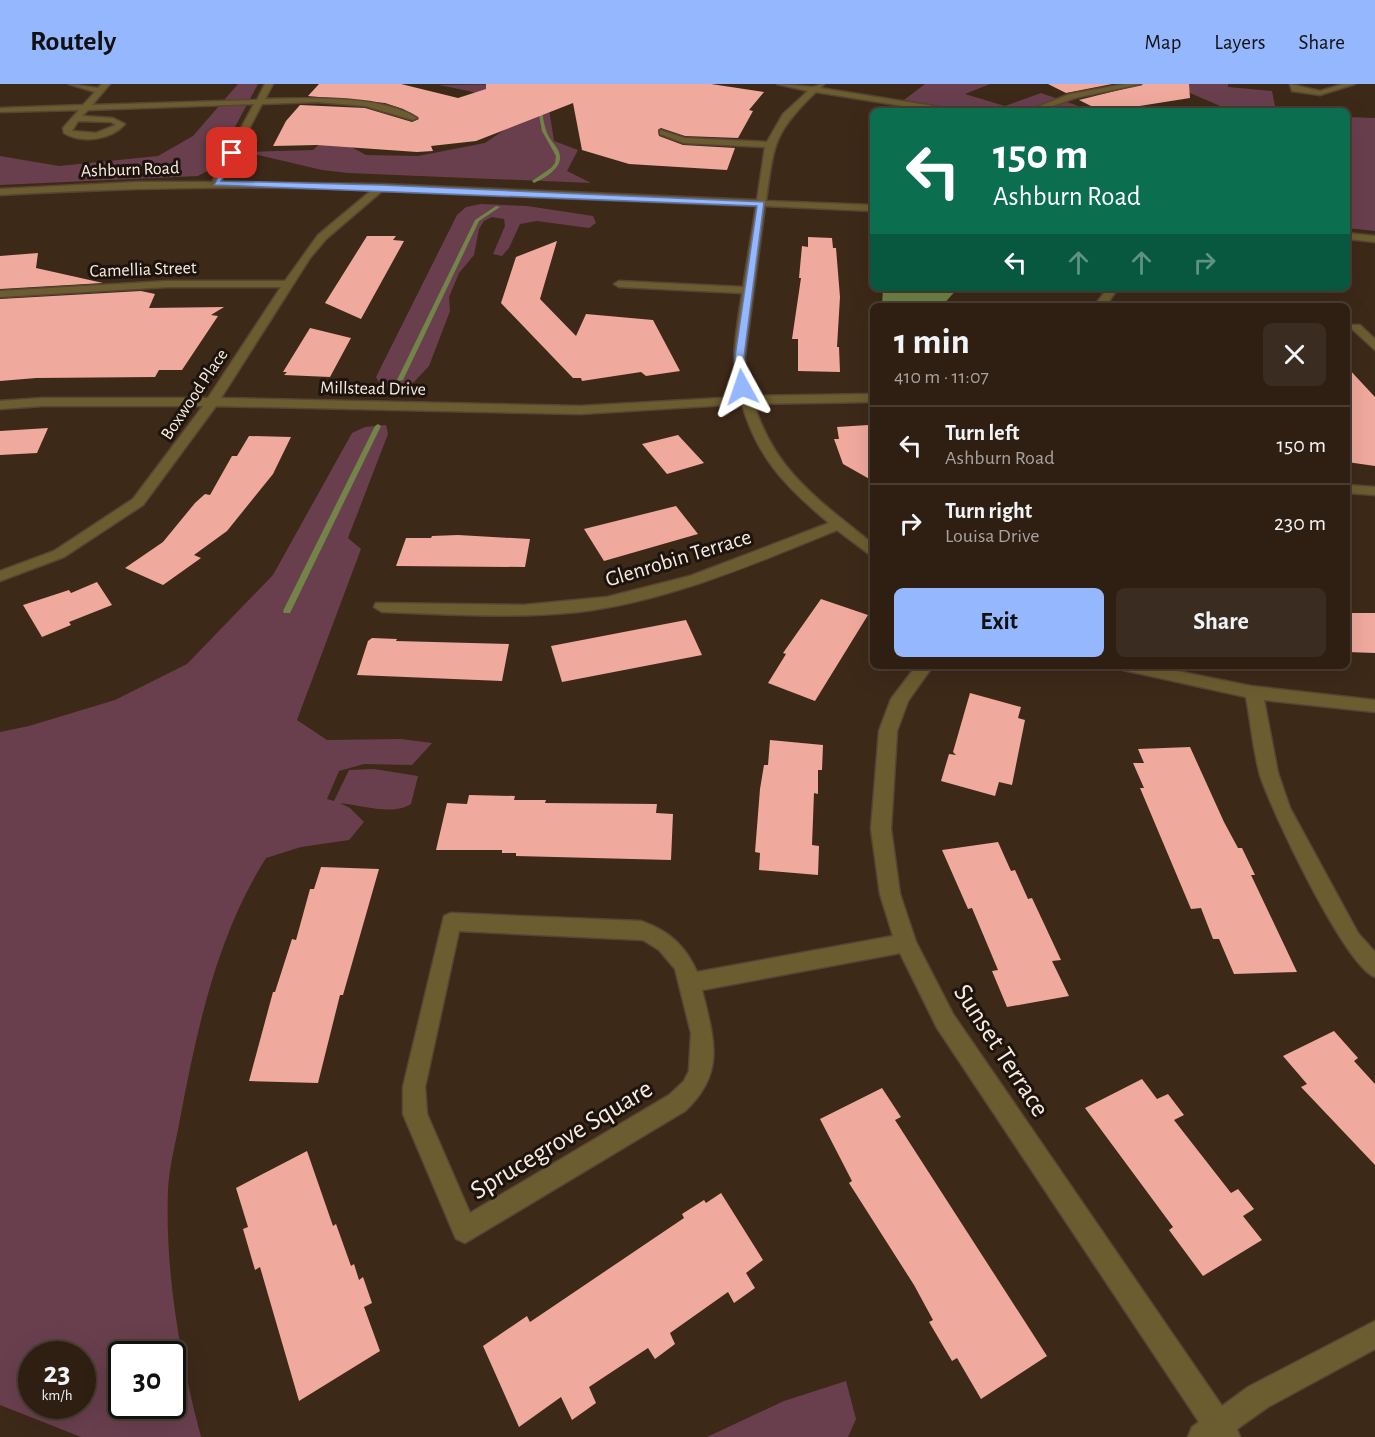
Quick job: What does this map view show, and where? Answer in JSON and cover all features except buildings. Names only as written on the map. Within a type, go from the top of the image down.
[{"type":"street","points":[[73,84],[99,91]]},
{"type":"street","points":[[76,118],[114,120],[121,124],[116,130],[99,135],[81,136],[68,132],[67,128],[106,84]]},
{"type":"street","points":[[216,183],[269,84]]},
{"type":"street","points":[[781,84],[817,87],[932,108]]},
{"type":"street","points":[[1038,108],[1072,96],[1137,84]]},
{"type":"street","points":[[1294,84],[1295,89],[1320,93],[1351,84]]},
{"type":"street","points":[[817,87],[786,116],[770,145],[739,357],[745,400],[756,432],[775,463],[804,495],[837,525],[870,550]]},
{"type":"street","points":[[0,110],[260,101],[352,102],[413,118]]},
{"type":"street","points":[[663,132],[684,140],[770,145]]},
{"type":"street","name":"Ashburn Road","points":[[0,192],[216,183],[381,187],[870,208]]},
{"type":"street","name":"Boxwood Place","points":[[0,576],[59,554],[102,528],[138,502],[212,402],[306,256],[322,237],[381,187]]},
{"type":"street","points":[[1350,236],[1375,239]]},
{"type":"street","name":"Camellia Street","points":[[0,294],[156,284],[288,284]]},
{"type":"street","points":[[619,284],[748,290]]},
{"type":"street","points":[[1356,327],[1375,346]]},
{"type":"street","name":"Millstead Drive","points":[[0,405],[42,402],[212,402],[580,410],[816,397],[870,398]]},
{"type":"street","points":[[1350,489],[1375,491]]},
{"type":"street","name":"Glenrobin Terrace","points":[[382,607],[525,610],[605,603],[694,580],[743,564],[837,525]]},
{"type":"street","name":"Sunset Terrace","points":[[923,669],[900,699],[888,731],[881,829],[890,894],[906,943],[945,1021],[1215,1433]]},
{"type":"street","points":[[1142,669],[1254,694],[1320,703],[1375,706]]},
{"type":"street","points":[[1254,694],[1269,773],[1281,808],[1351,939],[1375,968]]},
{"type":"street","name":"Sprucegrove Square","points":[[451,922],[641,930],[660,937],[679,953],[690,983],[703,1040],[703,1063],[695,1085],[677,1103],[465,1230],[415,1114],[414,1087],[451,922]]},
{"type":"street","points":[[690,983],[906,943]]},
{"type":"street","points":[[1215,1433],[1258,1397],[1375,1334]]},
{"type":"shaded area","points":[[238,84],[258,84],[213,168],[198,176],[0,185],[0,156],[59,166],[158,156],[193,136]]},
{"type":"shaded area","points":[[545,84],[554,141],[578,150],[567,171],[591,183],[348,173],[322,170],[245,152],[313,150],[329,135],[366,155],[418,156],[485,143],[519,120],[514,105],[469,91],[439,85]]},
{"type":"shaded area","points":[[925,84],[990,84],[965,94],[1005,106],[1041,93],[1084,108],[953,108],[904,100]]},
{"type":"shaded area","points":[[1169,84],[1228,84],[1228,87],[1272,91],[1275,108],[1225,108]]},
{"type":"shaded area","points":[[1350,117],[1375,118],[1375,231],[1350,228]]},
{"type":"shaded area","points":[[481,204],[527,206],[593,216],[596,223],[589,228],[537,221],[520,224],[509,248],[502,256],[493,254],[505,226],[504,219],[492,217],[484,221],[479,229],[474,255],[459,273],[449,297],[450,311],[429,366],[412,384],[390,389],[380,384],[376,377],[457,215],[466,207]]},
{"type":"shaded area","points":[[883,291],[955,291],[945,303],[882,303]]},
{"type":"shaded area","points":[[386,425],[388,434],[348,538],[361,549],[297,720],[327,740],[401,739],[432,743],[412,765],[364,764],[339,771],[327,799],[334,801],[349,770],[374,769],[418,776],[411,804],[395,809],[377,809],[340,803],[350,808],[364,822],[349,840],[301,847],[266,858],[234,919],[211,984],[194,1051],[171,1163],[168,1190],[169,1252],[180,1341],[108,1341],[108,1419],[186,1419],[186,1372],[201,1437],[81,1437],[35,1419],[96,1419],[96,1341],[18,1341],[18,1412],[0,1405],[0,732],[29,726],[115,700],[187,664],[273,575],[352,433],[365,427]]},
{"type":"shaded area","points":[[846,1381],[856,1419],[848,1437],[707,1437],[784,1401]]},
{"type":"waterway","points":[[529,84],[540,105],[544,131],[558,156],[553,169],[534,182]]},
{"type":"waterway","points":[[400,380],[477,220],[498,207]]},
{"type":"waterway","points":[[287,611],[378,426]]},
{"type":"route","points":[[232,153],[216,183],[381,187],[761,204],[739,357],[742,387]]}]
